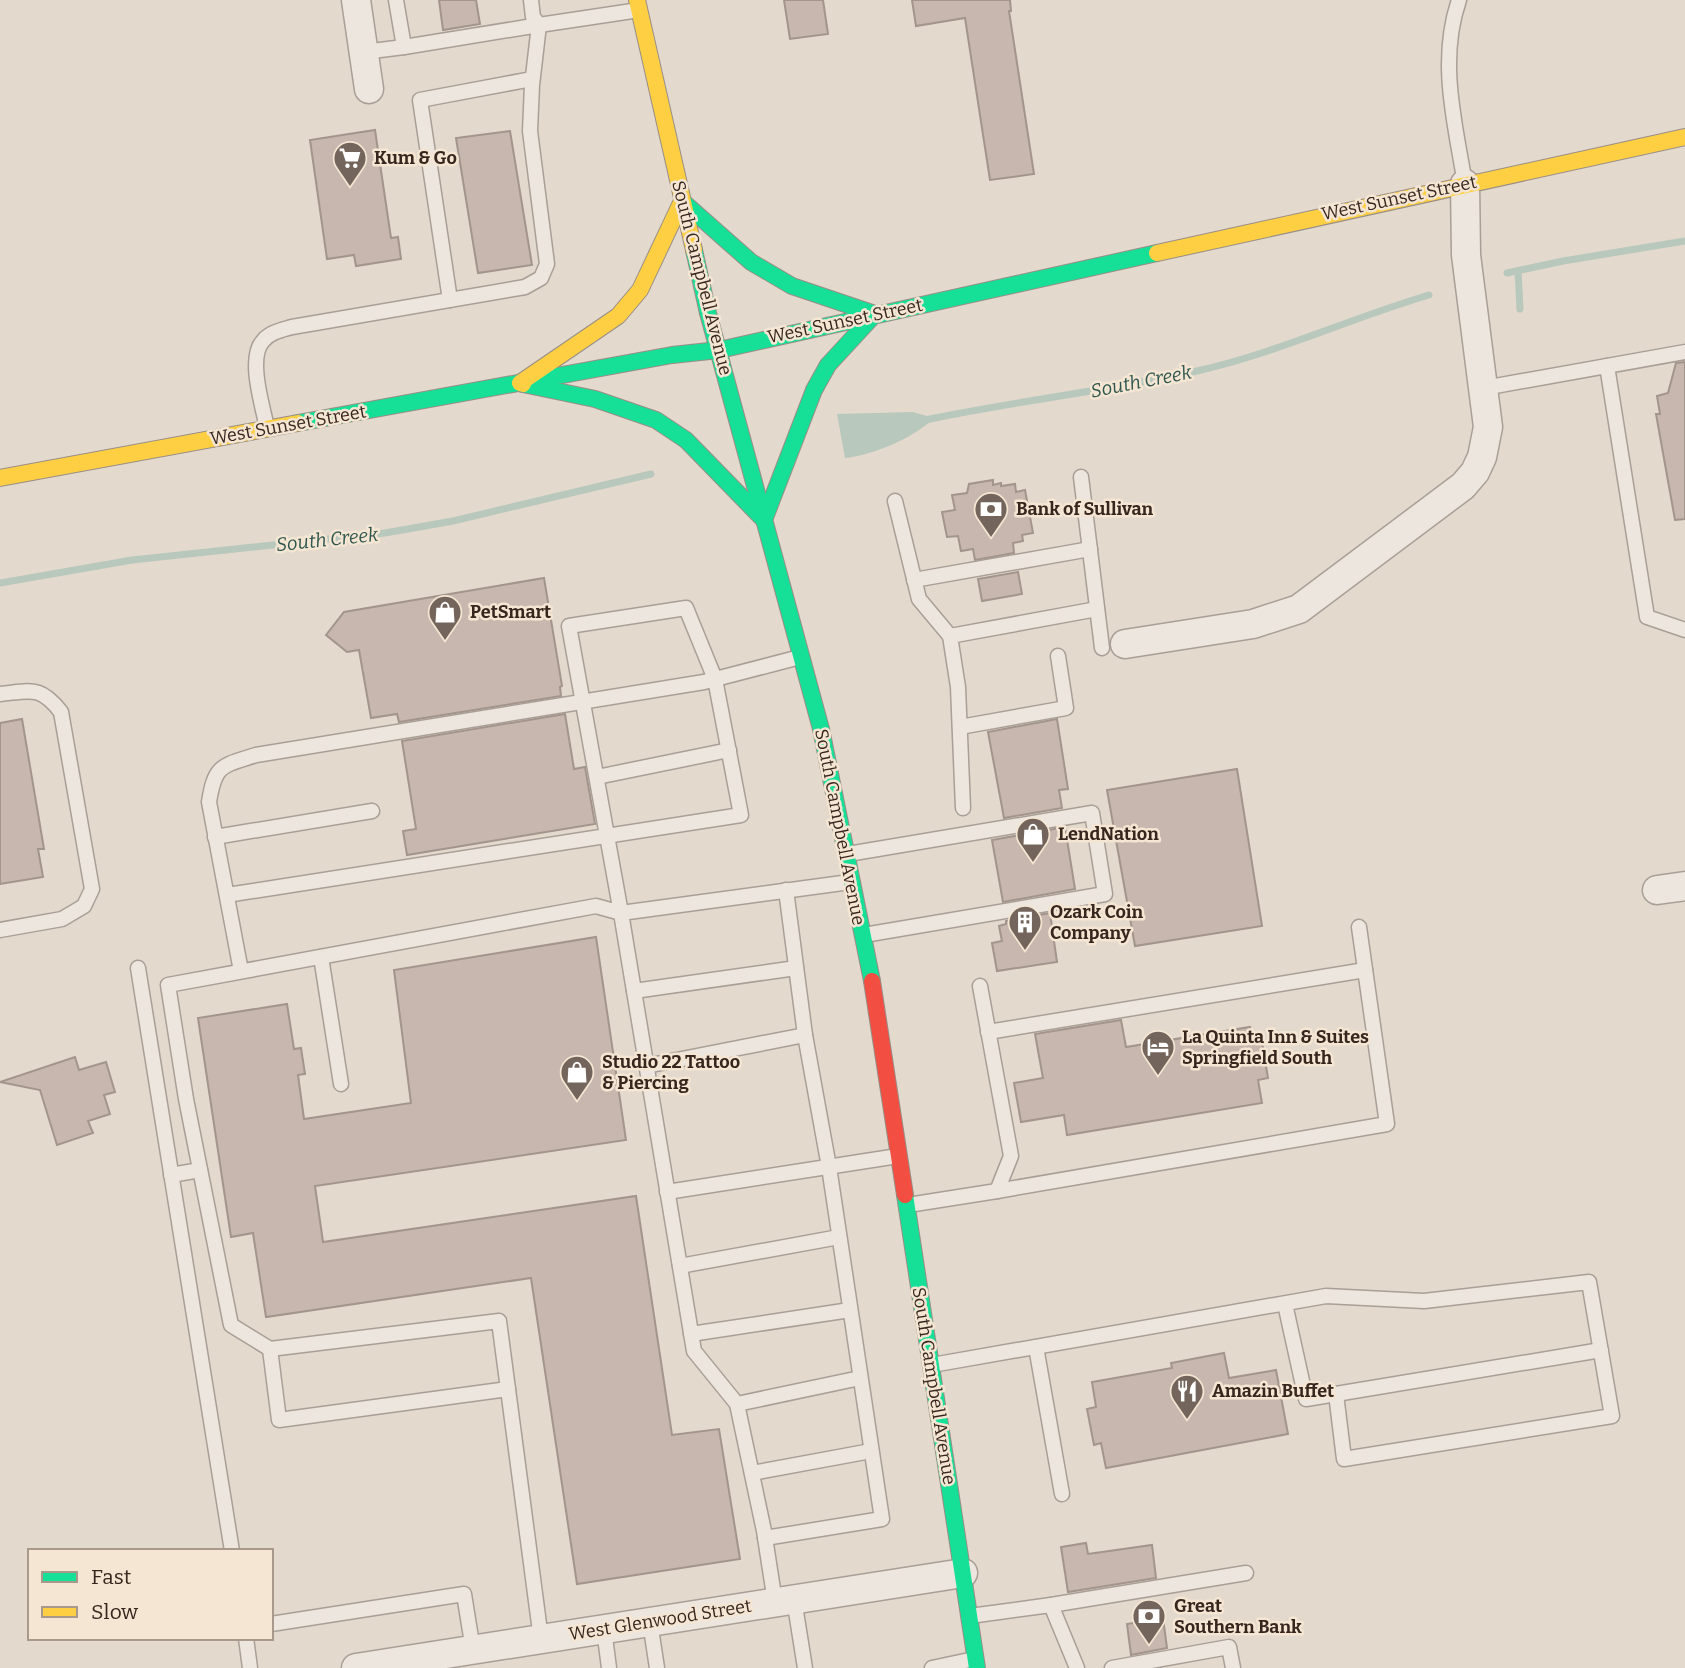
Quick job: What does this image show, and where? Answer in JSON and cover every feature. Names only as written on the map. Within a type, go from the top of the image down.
[{"type":"main road","name":"South Campbell Avenue","points":[[638,5],[708,313],[821,729],[852,881],[874,991],[976,1663]]},
{"type":"main road","name":"West Sunset Street","points":[[0,478],[672,355],[719,349],[1685,137]]},
{"type":"main road","points":[[682,201],[751,262],[792,286],[875,314],[828,365],[814,390],[764,520],[686,440],[656,420],[595,400],[520,383],[618,316],[640,290],[682,201]]},
{"type":"street","points":[[356,0],[369,89]]},
{"type":"street","points":[[1113,646],[1253,624],[1299,609],[1463,486],[1475,472],[1487,442],[1487,408],[1466,254],[1465,184]]},
{"type":"street","points":[[1657,890],[1685,886]]},
{"type":"street","name":"West Glenwood Street","points":[[356,1668],[963,1573]]},
{"type":"lane","points":[[396,0],[404,47]]},
{"type":"lane","points":[[267,429],[256,371],[256,356],[261,342],[274,332],[524,287],[541,278],[547,264],[530,131],[532,79],[539,25],[533,17],[531,0]]},
{"type":"lane","points":[[1459,0],[1449,42],[1448,84],[1465,184]]},
{"type":"lane","points":[[364,52],[539,25],[638,5]]},
{"type":"lane","points":[[450,300],[420,100],[532,79]]},
{"type":"lane","points":[[1484,388],[1685,352]]},
{"type":"lane","points":[[1607,366],[1647,617],[1685,630]]},
{"type":"lane","points":[[1082,477],[1097,609],[1113,646]]},
{"type":"lane","points":[[895,502],[919,599],[950,636],[958,687],[963,808]]},
{"type":"lane","points":[[914,580],[1090,550]]},
{"type":"lane","points":[[227,895],[608,835],[741,815],[715,679],[686,608],[569,626],[608,835],[694,1351],[737,1404],[765,1538],[805,1668]]},
{"type":"lane","points":[[950,636],[1097,609]]},
{"type":"lane","points":[[960,727],[1066,708],[1058,656]]},
{"type":"lane","points":[[241,971],[209,802],[212,781],[223,765],[256,755],[715,679],[802,657]]},
{"type":"lane","points":[[0,694],[34,690],[50,697],[61,712],[92,889],[84,906],[62,919],[0,930]]},
{"type":"lane","points":[[597,777],[729,750]]},
{"type":"lane","points":[[215,837],[372,811]]},
{"type":"lane","points":[[846,854],[1092,813],[1105,894],[862,935]]},
{"type":"lane","points":[[541,1639],[499,1321],[270,1349],[231,1325],[200,1170],[168,985],[596,906],[621,913],[852,881]]},
{"type":"lane","points":[[765,1538],[882,1520],[829,1167],[805,1035],[786,890]]},
{"type":"lane","points":[[906,1206],[1387,1124],[1359,927]]},
{"type":"lane","points":[[321,957],[341,1084]]},
{"type":"lane","points":[[138,968],[232,1549]]},
{"type":"lane","points":[[634,991],[796,968]]},
{"type":"lane","points":[[988,1032],[1365,970]]},
{"type":"lane","points":[[980,986],[1011,1156],[997,1191]]},
{"type":"lane","points":[[646,1066],[805,1035]]},
{"type":"lane","points":[[667,1192],[899,1156]]},
{"type":"lane","points":[[171,1175],[200,1170]]},
{"type":"lane","points":[[680,1266],[839,1237]]},
{"type":"lane","points":[[931,1365],[1326,1296],[1424,1301],[1589,1282],[1612,1416],[1344,1459],[1336,1394]]},
{"type":"lane","points":[[1285,1304],[1306,1399],[1601,1350]]},
{"type":"lane","points":[[691,1334],[850,1310]]},
{"type":"lane","points":[[1036,1347],[1062,1494]]},
{"type":"lane","points":[[270,1349],[279,1420],[508,1389]]},
{"type":"lane","points":[[737,1404],[860,1378]]},
{"type":"lane","points":[[752,1473],[871,1451]]},
{"type":"lane","points":[[969,1617],[1246,1573]]},
{"type":"lane","points":[[273,1624],[464,1594],[473,1650]]},
{"type":"lane","points":[[1051,1605],[1077,1668]]},
{"type":"lane","points":[[650,1622],[657,1668]]},
{"type":"lane","points":[[604,1629],[609,1668]]},
{"type":"lane","points":[[246,1640],[250,1668]]},
{"type":"lane","points":[[1112,1668],[1229,1647],[1233,1668]]},
{"type":"lane","points":[[932,1668],[976,1663]]},
{"type":"shaded area","points":[[913,412],[934,418],[916,432],[892,444],[845,458],[837,414]]},
{"type":"building","points":[[439,0],[476,0],[480,24],[443,30]]},
{"type":"building","points":[[784,0],[823,0],[828,34],[790,39]]},
{"type":"building","points":[[912,0],[1010,0],[1009,11],[1034,174],[990,180],[965,18],[916,26]]},
{"type":"building","name":"Kum & Go","points":[[375,130],[391,238],[398,237],[401,259],[356,266],[354,255],[327,259],[310,140]]},
{"type":"building","name":"Kum & Go","points":[[510,131],[532,265],[478,273],[456,138]]},
{"type":"building","points":[[1685,362],[1685,519],[1675,520],[1656,414],[1660,414],[1657,396],[1668,393],[1676,363]]},
{"type":"building","name":"Bank of Sullivan","points":[[993,480],[993,485],[1015,484],[1016,492],[1025,490],[1033,533],[1022,535],[1023,541],[1013,543],[1014,553],[975,560],[973,549],[961,551],[958,536],[947,537],[942,512],[955,510],[952,495],[967,493],[969,484]]},
{"type":"building","points":[[1018,572],[1022,594],[982,601],[978,579]]},
{"type":"building","name":"PetSmart","points":[[544,578],[562,686],[561,696],[399,722],[397,714],[371,718],[359,650],[347,652],[326,635],[344,612]]},
{"type":"building","points":[[565,714],[574,769],[585,767],[595,824],[407,855],[403,831],[416,829],[402,741]]},
{"type":"building","points":[[22,719],[44,849],[38,849],[43,877],[0,884],[0,723]]},
{"type":"building","points":[[1057,719],[1068,789],[1059,790],[1062,808],[1004,818],[988,732]]},
{"type":"building","points":[[1237,769],[1262,926],[1135,946],[1107,790]]},
{"type":"building","name":"LendNation","points":[[1065,827],[1075,889],[1003,902],[992,840]]},
{"type":"building","name":"Ozark Coin Company","points":[[1050,913],[1057,962],[997,971],[992,943],[1002,941],[999,926],[1006,924],[1006,921]]},
{"type":"building","points":[[596,937],[626,1140],[315,1186],[323,1242],[636,1196],[672,1435],[719,1429],[740,1559],[577,1584],[531,1278],[266,1317],[253,1233],[231,1237],[198,1018],[287,1004],[294,1049],[301,1048],[305,1074],[298,1075],[304,1119],[411,1103],[394,970]]},
{"type":"building","name":"La Quinta Inn & Suites Springfield South","points":[[1121,1020],[1126,1047],[1250,1027],[1252,1038],[1261,1036],[1268,1078],[1258,1080],[1262,1103],[1067,1135],[1064,1115],[1021,1122],[1014,1083],[1043,1078],[1035,1034]]},
{"type":"building","points":[[75,1057],[79,1070],[106,1062],[115,1092],[104,1095],[110,1114],[88,1121],[93,1133],[57,1145],[40,1090],[0,1082]]},
{"type":"building","name":"Amazin Buffet","points":[[1224,1353],[1229,1378],[1276,1370],[1288,1434],[1106,1468],[1101,1443],[1094,1445],[1087,1409],[1096,1407],[1092,1382],[1172,1368],[1171,1363]]},
{"type":"building","points":[[1086,1543],[1088,1554],[1152,1545],[1156,1578],[1068,1592],[1061,1547]]},
{"type":"building","name":"Great Southern Bank","points":[[1163,1618],[1167,1648],[1131,1655],[1127,1624]]},
{"type":"waterway","name":"South Creek","points":[[1507,273],[1685,241]]},
{"type":"waterway","points":[[1518,271],[1520,309]]},
{"type":"waterway","name":"South Creek","points":[[925,420],[1227,364],[1429,295]]},
{"type":"waterway","name":"South Creek","points":[[0,583],[132,560],[385,533],[453,521],[651,474]]},
{"type":"traffic: fast","points":[[523,384],[595,399],[656,420],[686,440],[764,520],[814,390],[828,365],[875,314],[792,286],[751,262],[682,201]]},
{"type":"traffic: fast","points":[[694,250],[708,313],[821,729],[872,981]]},
{"type":"traffic: fast","points":[[298,423],[672,355],[719,350],[1157,253]]},
{"type":"traffic: fast","points":[[905,1195],[977,1668]]},
{"type":"traffic: slow","points":[[637,0],[694,250]]},
{"type":"traffic: slow","points":[[1157,253],[1685,137]]},
{"type":"traffic: slow","points":[[523,384],[520,383],[618,316],[640,290],[682,201]]},
{"type":"traffic: slow","points":[[0,478],[298,423]]},
{"type":"traffic: jam","points":[[872,981],[905,1195]]},
{"type":"place","name":"Kum & Go","points":[[350,188]]},
{"type":"place","name":"Bank of Sullivan","points":[[991,539]]},
{"type":"place","name":"PetSmart","points":[[445,642]]},
{"type":"place","name":"LendNation","points":[[1033,864]]},
{"type":"place","name":"Ozark Coin Company","points":[[1025,952]]},
{"type":"place","name":"La Quinta Inn & Suites Springfield South","points":[[1158,1077]]},
{"type":"place","name":"Studio 22 Tattoo & Piercing","points":[[577,1102]]},
{"type":"place","name":"Amazin Buffet","points":[[1187,1421]]},
{"type":"place","name":"Great Southern Bank","points":[[1149,1646]]}]
